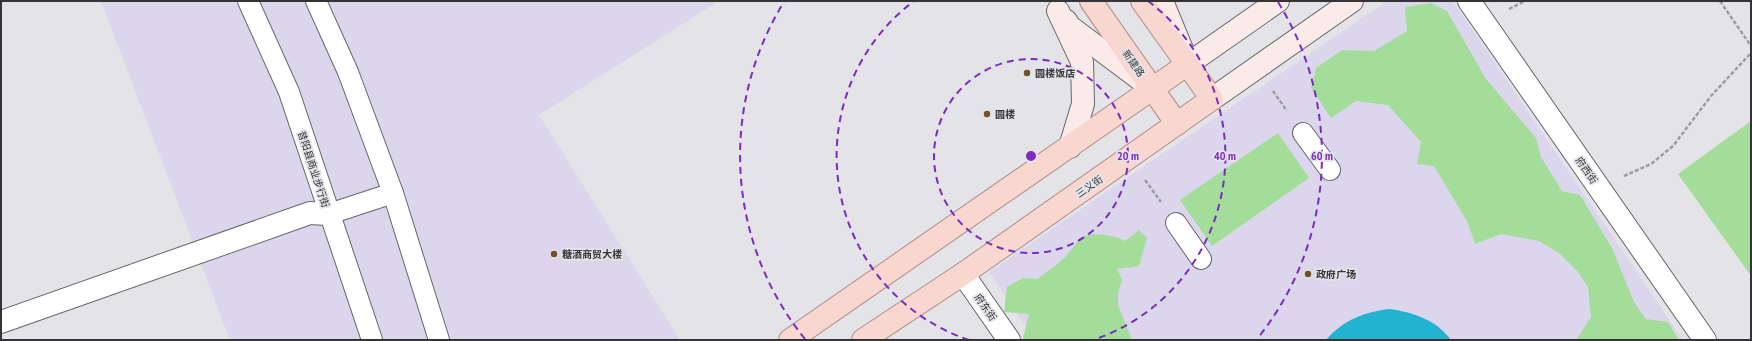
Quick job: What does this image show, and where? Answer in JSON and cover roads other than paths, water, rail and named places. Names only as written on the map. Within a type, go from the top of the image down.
[{"type":"main road","name":"新建路","points":[[1091,1],[1177,124]]},
{"type":"main road","points":[[1142,1],[1212,99]]},
{"type":"main road","points":[[1162,1],[1188,64]]},
{"type":"main road","points":[[790,340],[1070,147],[1278,1]]},
{"type":"main road","name":"三义街","points":[[863,340],[963,274],[1352,1]]},
{"type":"main road","points":[[1054,6],[1070,26],[1153,89]]},
{"type":"main road","points":[[1054,6],[1082,62],[1083,104],[1070,147]]},
{"type":"street","name":"昔阳县商业步行街","points":[[248,1],[289,92],[372,340]]},
{"type":"street","points":[[316,1],[348,72],[393,193],[439,340]]},
{"type":"street","name":"府西街","points":[[1469,1],[1706,340]]},
{"type":"street","points":[[1303,133],[1330,170]]},
{"type":"street","points":[[1,322],[310,213],[330,214],[393,193]]},
{"type":"street","points":[[1176,223],[1201,259]]},
{"type":"street","name":"府东街","points":[[963,274],[1009,340]]},
{"type":"water","points":[[1390,309],[1424,318],[1438,327],[1451,340],[1326,340],[1340,327],[1355,318],[1371,312]]},
{"type":"place","name":"圆楼饭店","points":[[1027,73]]},
{"type":"place","name":"圆楼","points":[[987,114]]},
{"type":"place","name":"糖酒商贸大楼","points":[[554,254]]},
{"type":"place","name":"政府广场","points":[[1308,274]]}]
